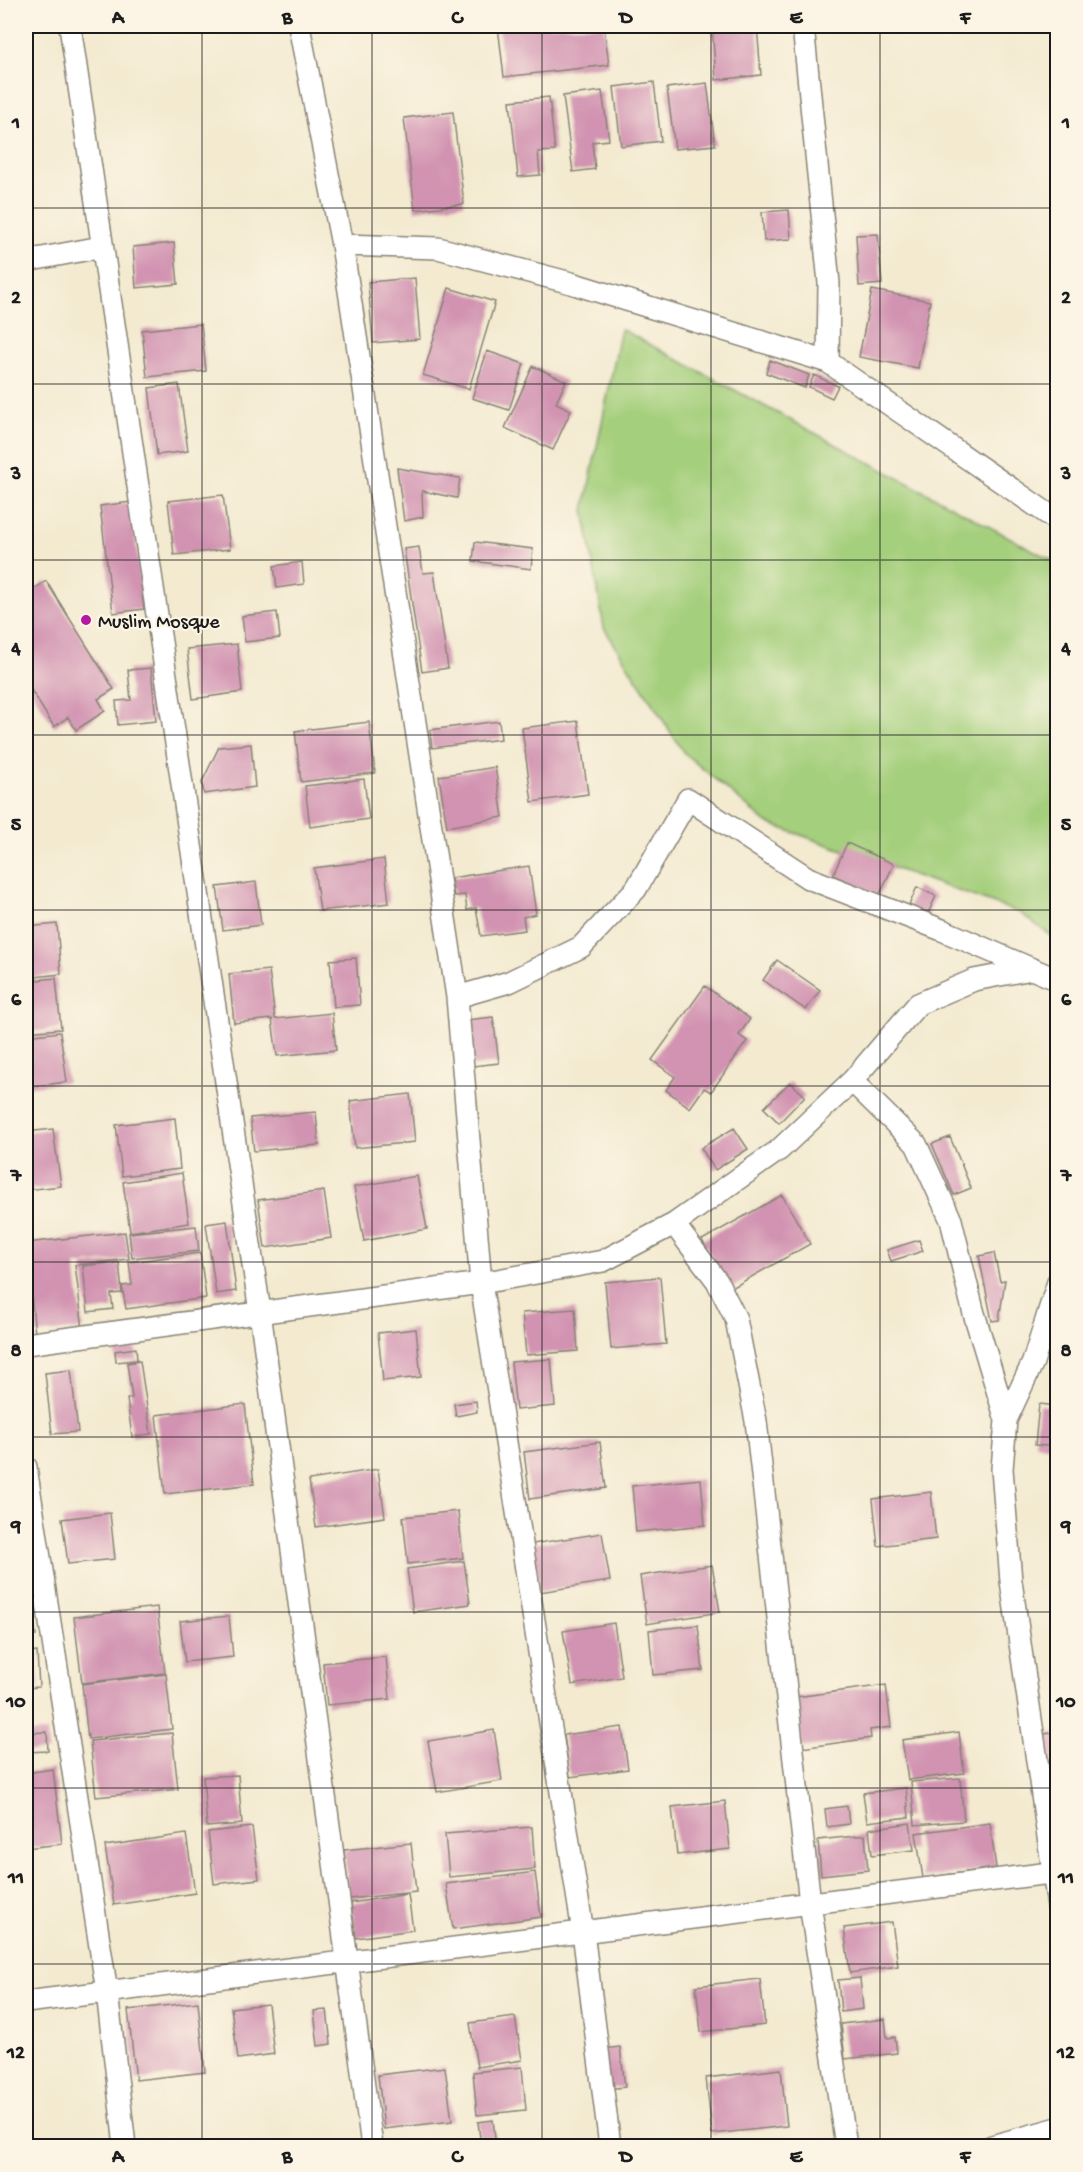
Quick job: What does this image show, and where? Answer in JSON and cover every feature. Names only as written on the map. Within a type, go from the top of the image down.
[{"type":"street","points":[[70,26],[260,1312],[372,2146]]},
{"type":"street","points":[[299,26],[342,245],[457,997],[481,1283],[583,1932],[610,2146]]},
{"type":"street","points":[[803,26],[829,283],[828,362]]},
{"type":"street","points":[[342,245],[438,248],[571,283],[828,362],[1058,521]]},
{"type":"street","points":[[26,261],[102,247]]},
{"type":"street","points":[[457,997],[509,982],[581,947],[636,889],[688,799],[808,878],[942,930],[1058,980]]},
{"type":"street","points":[[26,1344],[481,1283],[603,1261],[674,1224],[779,1150],[852,1081],[918,1004],[974,980],[1032,969]]},
{"type":"street","points":[[852,1081],[916,1144],[951,1220],[973,1310],[1006,1420]]},
{"type":"street","points":[[674,1224],[717,1281],[736,1319],[756,1421],[810,1903],[846,2146]]},
{"type":"street","points":[[1058,1282],[1033,1362],[1006,1420],[1002,1469],[1011,1581],[1055,1872],[1058,1906]]},
{"type":"street","points":[[26,1467],[107,1992],[125,2146]]},
{"type":"street","points":[[26,2002],[1055,1872]]},
{"type":"street","points":[[992,2146],[1058,2128]]},
{"type":"green space","points":[[621,329],[1057,563],[1057,940],[1020,913],[767,823],[684,753],[604,628],[584,510]]},
{"type":"building","points":[[498,26],[604,26],[609,65],[504,77]]},
{"type":"building","points":[[712,26],[757,26],[761,75],[716,80]]},
{"type":"building","points":[[654,82],[661,141],[621,146],[614,87]]},
{"type":"building","points":[[707,83],[715,145],[675,149],[667,88]]},
{"type":"building","points":[[602,91],[609,140],[592,142],[595,169],[573,172],[563,96]]},
{"type":"building","points":[[549,97],[555,151],[538,152],[540,175],[518,177],[510,101]]},
{"type":"building","points":[[453,112],[464,204],[415,210],[404,118]]},
{"type":"building","points":[[789,210],[791,239],[764,241],[762,212]]},
{"type":"building","points":[[878,234],[882,284],[859,286],[856,235]]},
{"type":"building","points":[[174,243],[178,284],[136,288],[133,247]]},
{"type":"building","points":[[415,278],[420,339],[373,343],[368,282]]},
{"type":"building","points":[[449,288],[495,302],[469,389],[423,375]]},
{"type":"building","points":[[872,290],[930,301],[918,368],[859,357]]},
{"type":"building","points":[[201,324],[206,371],[147,377],[142,330]]},
{"type":"building","points":[[487,351],[524,364],[509,410],[472,398]]},
{"type":"building","points":[[770,360],[809,375],[805,388],[766,373]]},
{"type":"building","points":[[533,366],[566,381],[556,403],[571,410],[553,450],[505,428]]},
{"type":"building","points":[[814,375],[838,386],[832,398],[809,387]]},
{"type":"building","points":[[179,384],[188,451],[157,455],[149,388]]},
{"type":"building","points":[[397,468],[460,478],[457,498],[422,491],[423,517],[404,521]]},
{"type":"building","points":[[223,495],[230,549],[174,555],[168,501]]},
{"type":"building","points":[[131,502],[144,609],[113,613],[100,506]]},
{"type":"building","points":[[475,542],[533,549],[531,569],[473,561]]},
{"type":"building","points":[[419,547],[423,573],[434,572],[448,668],[422,672],[404,549]]},
{"type":"building","points":[[302,562],[304,584],[277,588],[274,566]]},
{"type":"building","points":[[46,581],[114,689],[98,699],[105,711],[76,730],[68,717],[54,727],[26,682],[26,588],[28,593]]},
{"type":"building","points":[[277,612],[280,638],[245,642],[242,616]]},
{"type":"building","points":[[237,644],[242,692],[193,699],[187,649]]},
{"type":"building","points":[[151,668],[156,721],[118,725],[116,701],[131,700],[128,670]]},
{"type":"building","points":[[499,721],[501,739],[432,748],[430,730]]},
{"type":"building","points":[[578,721],[588,794],[532,802],[522,728]]},
{"type":"building","points":[[369,722],[375,773],[301,782],[295,731]]},
{"type":"building","points":[[251,744],[255,787],[204,794],[202,782],[219,747]]},
{"type":"building","points":[[495,767],[503,817],[447,827],[439,776]]},
{"type":"building","points":[[364,779],[369,819],[310,827],[305,786]]},
{"type":"building","points":[[847,843],[894,864],[879,896],[833,875]]},
{"type":"building","points":[[384,859],[389,903],[320,911],[314,868]]},
{"type":"building","points":[[529,866],[536,914],[523,917],[525,930],[481,936],[476,908],[467,910],[465,895],[454,896],[451,878]]},
{"type":"building","points":[[256,882],[261,925],[223,930],[217,887]]},
{"type":"building","points":[[917,887],[936,896],[926,918],[907,910]]},
{"type":"building","points":[[57,924],[61,974],[26,978],[26,927]]},
{"type":"building","points":[[356,958],[360,1005],[334,1007],[330,960]]},
{"type":"building","points":[[777,960],[820,990],[806,1010],[763,980]]},
{"type":"building","points":[[269,970],[275,1019],[332,1013],[336,1050],[277,1056],[272,1019],[234,1023],[229,974]]},
{"type":"building","points":[[56,978],[61,1029],[26,1032],[26,981]]},
{"type":"building","points":[[705,986],[750,1019],[739,1035],[747,1041],[711,1092],[704,1088],[690,1108],[666,1090],[675,1077],[652,1060]]},
{"type":"building","points":[[493,1017],[499,1063],[473,1066],[467,1020]]},
{"type":"building","points":[[60,1032],[67,1082],[26,1087],[26,1036]]},
{"type":"building","points":[[790,1082],[805,1096],[779,1123],[764,1108]]},
{"type":"building","points":[[410,1094],[415,1142],[355,1148],[350,1101]]},
{"type":"building","points":[[316,1112],[319,1145],[254,1151],[250,1118]]},
{"type":"building","points":[[175,1118],[180,1169],[122,1176],[116,1125]]},
{"type":"building","points":[[734,1128],[748,1149],[715,1170],[701,1148]]},
{"type":"building","points":[[53,1129],[61,1186],[26,1190],[26,1132]]},
{"type":"building","points":[[950,1137],[971,1188],[954,1195],[932,1144]]},
{"type":"building","points":[[182,1173],[189,1223],[130,1232],[123,1182]]},
{"type":"building","points":[[417,1176],[427,1229],[364,1241],[354,1187]]},
{"type":"building","points":[[324,1191],[331,1238],[265,1248],[258,1200]]},
{"type":"building","points":[[782,1195],[810,1244],[730,1289],[702,1240]]},
{"type":"building","points":[[227,1221],[236,1291],[216,1294],[206,1224]]},
{"type":"building","points":[[196,1226],[199,1251],[132,1258],[129,1233]]},
{"type":"building","points":[[125,1232],[129,1259],[75,1265],[83,1329],[35,1334],[26,1243]]},
{"type":"building","points":[[919,1240],[923,1251],[891,1261],[887,1250]]},
{"type":"building","points":[[200,1253],[206,1298],[126,1309],[122,1286],[132,1285],[129,1262]]},
{"type":"building","points":[[994,1253],[1000,1281],[1005,1280],[999,1320],[992,1321],[979,1256]]},
{"type":"building","points":[[119,1262],[122,1293],[111,1294],[113,1309],[88,1312],[83,1266]]},
{"type":"building","points":[[660,1277],[666,1344],[611,1349],[605,1282]]},
{"type":"building","points":[[575,1309],[578,1351],[526,1355],[522,1313]]},
{"type":"building","points":[[416,1329],[421,1377],[383,1381],[378,1333]]},
{"type":"building","points":[[136,1348],[137,1360],[116,1362],[115,1351]]},
{"type":"building","points":[[551,1359],[555,1406],[516,1410],[511,1362]]},
{"type":"building","points":[[140,1361],[151,1434],[132,1437],[127,1399],[132,1398],[127,1363]]},
{"type":"building","points":[[71,1370],[78,1432],[52,1434],[45,1373]]},
{"type":"building","points":[[476,1401],[477,1412],[456,1416],[454,1404]]},
{"type":"building","points":[[245,1404],[254,1484],[165,1494],[156,1415]]},
{"type":"building","points":[[1039,1404],[1058,1406],[1058,1447],[1035,1445]]},
{"type":"building","points":[[600,1442],[606,1488],[530,1499],[524,1452]]},
{"type":"building","points":[[378,1469],[385,1517],[316,1527],[309,1480]]},
{"type":"building","points":[[701,1479],[705,1525],[636,1532],[632,1486]]},
{"type":"building","points":[[931,1492],[936,1539],[878,1546],[873,1499]]},
{"type":"building","points":[[458,1511],[463,1558],[408,1564],[403,1517]]},
{"type":"building","points":[[110,1513],[115,1559],[68,1564],[62,1519]]},
{"type":"building","points":[[602,1533],[610,1581],[540,1592],[532,1544]]},
{"type":"building","points":[[26,1559],[36,1636],[26,1637]]},
{"type":"building","points":[[464,1561],[470,1604],[413,1612],[407,1569]]},
{"type":"building","points":[[712,1565],[720,1612],[647,1624],[640,1576]]},
{"type":"building","points":[[157,1607],[165,1673],[82,1683],[74,1617]]},
{"type":"building","points":[[229,1616],[233,1657],[185,1662],[180,1621]]},
{"type":"building","points":[[614,1623],[622,1677],[572,1685],[563,1631]]},
{"type":"building","points":[[698,1625],[703,1670],[653,1675],[649,1630]]},
{"type":"building","points":[[37,1652],[39,1687],[26,1688],[26,1653]]},
{"type":"building","points":[[386,1657],[390,1699],[327,1705],[323,1663]]},
{"type":"building","points":[[166,1674],[172,1729],[88,1739],[82,1684]]},
{"type":"building","points":[[886,1685],[891,1727],[870,1730],[871,1738],[802,1748],[796,1697]]},
{"type":"building","points":[[622,1727],[628,1769],[570,1777],[564,1735]]},
{"type":"building","points":[[494,1730],[502,1781],[437,1792],[428,1741]]},
{"type":"building","points":[[47,1732],[48,1751],[26,1752],[26,1733]]},
{"type":"building","points":[[959,1732],[964,1773],[908,1780],[902,1740]]},
{"type":"building","points":[[1058,1732],[1058,1796],[1051,1796],[1044,1734]]},
{"type":"building","points":[[172,1733],[178,1789],[96,1797],[90,1741]]},
{"type":"building","points":[[53,1769],[62,1844],[26,1848],[26,1773]]},
{"type":"building","points":[[238,1775],[242,1824],[207,1827],[203,1777]]},
{"type":"building","points":[[960,1778],[964,1821],[915,1825],[911,1782]]},
{"type":"building","points":[[906,1788],[909,1817],[867,1822],[863,1793]]},
{"type":"building","points":[[725,1801],[730,1849],[677,1855],[672,1807]]},
{"type":"building","points":[[847,1806],[849,1824],[827,1827],[825,1809]]},
{"type":"building","points":[[910,1823],[914,1850],[872,1855],[869,1829]]},
{"type":"building","points":[[990,1823],[996,1868],[923,1878],[916,1833]]},
{"type":"building","points":[[252,1827],[259,1879],[214,1884],[208,1832]]},
{"type":"building","points":[[532,1827],[535,1869],[449,1877],[445,1834]]},
{"type":"building","points":[[186,1834],[195,1893],[114,1905],[105,1846]]},
{"type":"building","points":[[865,1835],[868,1870],[821,1875],[818,1840]]},
{"type":"building","points":[[411,1843],[416,1892],[349,1899],[344,1850]]},
{"type":"building","points":[[535,1872],[541,1917],[453,1929],[446,1884]]},
{"type":"building","points":[[408,1894],[413,1930],[356,1938],[351,1903]]},
{"type":"building","points":[[892,1922],[898,1966],[850,1973],[844,1928]]},
{"type":"building","points":[[860,1978],[863,2009],[841,2012],[838,1980]]},
{"type":"building","points":[[760,1979],[765,2025],[701,2032],[696,1986]]},
{"type":"building","points":[[198,2002],[205,2072],[136,2080],[128,2010]]},
{"type":"building","points":[[268,2004],[274,2054],[238,2059],[231,2008]]},
{"type":"building","points":[[327,2010],[331,2044],[318,2046],[314,2011]]},
{"type":"building","points":[[515,2017],[522,2060],[477,2067],[470,2023]]},
{"type":"building","points":[[885,2019],[887,2038],[895,2037],[897,2053],[845,2059],[841,2024]]},
{"type":"building","points":[[620,2047],[625,2087],[607,2089],[603,2049]]},
{"type":"building","points":[[445,2067],[452,2121],[384,2129],[378,2075]]},
{"type":"building","points":[[522,2067],[526,2110],[477,2115],[473,2072]]},
{"type":"building","points":[[781,2069],[787,2126],[712,2134],[706,2078]]},
{"type":"building","points":[[493,2120],[496,2146],[481,2146],[478,2122]]},
{"type":"place","name":"Muslim Mosque","points":[[86,620]]}]
